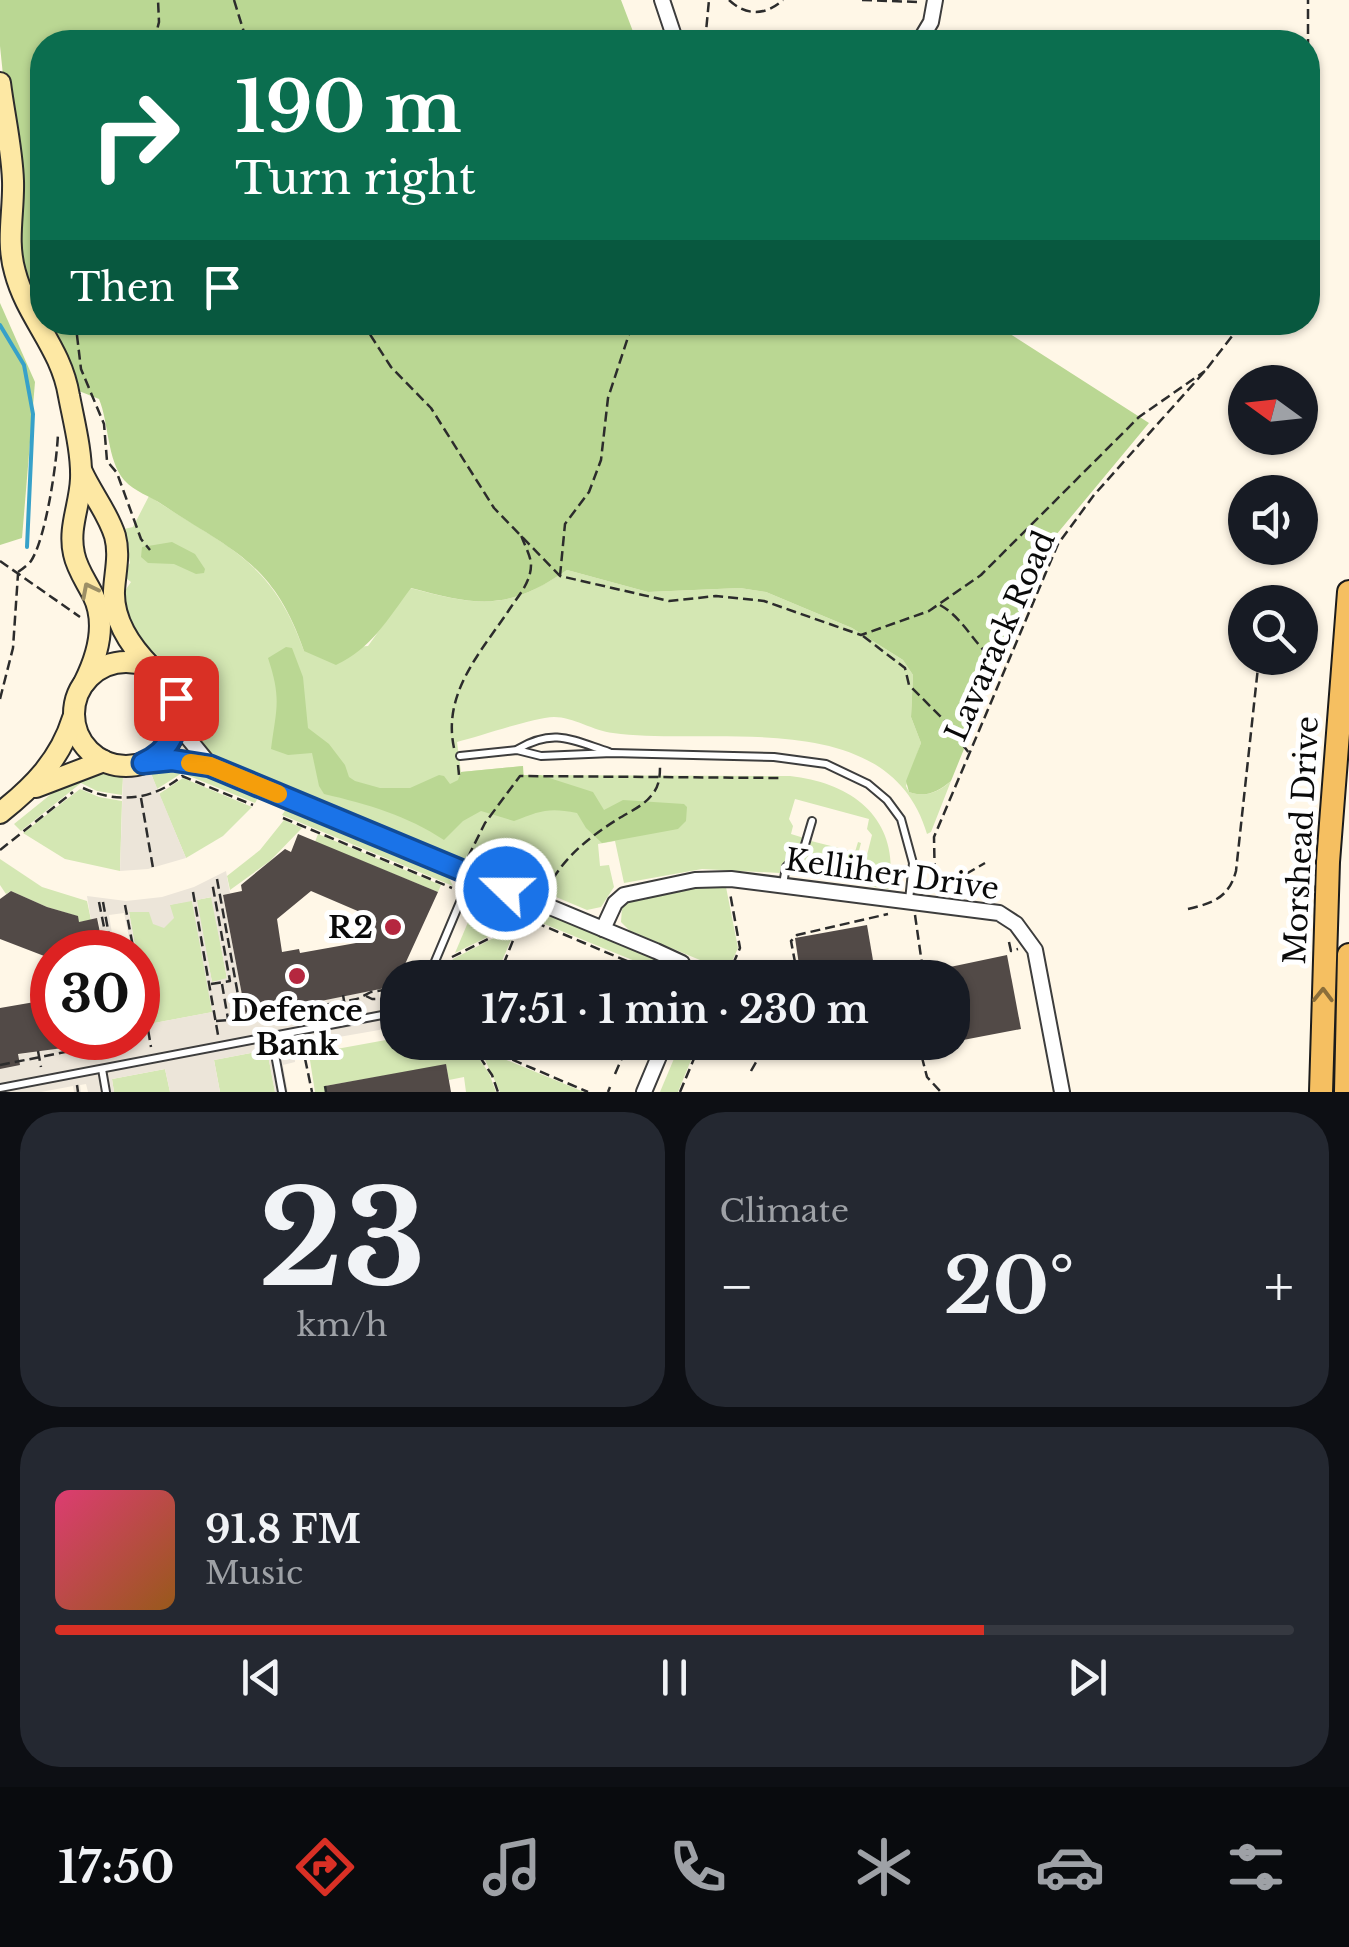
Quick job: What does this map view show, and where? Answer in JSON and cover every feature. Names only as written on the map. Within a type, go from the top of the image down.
[{"type":"main road","name":"Morshead Drive","points":[[1322,1092],[1328,862],[1349,592]]},
{"type":"main road","name":"Morshead Drive","points":[[1346,1092],[1349,955]]},
{"type":"street","points":[[662,0],[672,30]]},
{"type":"street","points":[[926,30],[935,1]]},
{"type":"street","points":[[0,83],[13,181],[9,234],[14,272],[30,311]]},
{"type":"street","points":[[46,335],[58,354],[69,392],[81,470],[73,548],[78,568],[97,606],[99,632],[93,662],[75,701],[74,717],[80,740],[104,762],[119,766],[172,760],[210,766],[677,960]]},
{"type":"street","points":[[81,470],[115,536],[117,616],[136,650],[169,684],[188,738],[210,766]]},
{"type":"street","points":[[84,683],[98,670],[120,662],[136,662],[154,670]]},
{"type":"street","points":[[143,763],[157,756],[172,738],[178,706]]},
{"type":"street","points":[[0,813],[30,789],[55,760],[74,717]]},
{"type":"street","points":[[30,789],[104,762]]},
{"type":"street","name":"Kelliher Drive","points":[[604,929],[616,901],[633,892],[711,879],[783,885],[910,906],[994,911],[1024,932],[1035,950],[1062,1092]]},
{"type":"street","points":[[644,1092],[657,1060]]},
{"type":"lane","points":[[516,750],[538,738],[554,736],[612,754]]},
{"type":"lane","points":[[460,756],[516,750],[541,756],[660,754],[798,758],[826,764],[854,776],[888,800],[904,824],[913,862],[910,906]]},
{"type":"lane","points":[[783,885],[786,867],[804,848],[812,821]]},
{"type":"lane","points":[[435,960],[466,873]]},
{"type":"lane","points":[[0,1088],[380,1016]]},
{"type":"lane","points":[[272,1038],[282,1092]]},
{"type":"lane","points":[[102,1070],[106,1092]]},
{"type":"path","points":[[157,30],[158,0]]},
{"type":"path","points":[[234,0],[243,30]]},
{"type":"path","points":[[706,30],[709,0]]},
{"type":"path","points":[[728,0],[739,8],[758,12],[783,0]]},
{"type":"path","points":[[862,0],[935,1]]},
{"type":"path","points":[[1308,0],[1308,30]]},
{"type":"path","points":[[77,335],[80,362],[104,424],[107,462],[117,473],[136,517],[140,539],[150,550]]},
{"type":"path","points":[[370,335],[391,367],[431,408],[494,508],[560,576],[669,600],[716,596],[764,601],[862,635],[905,668],[909,685],[944,719],[969,753]]},
{"type":"path","points":[[560,576],[565,524],[589,492],[601,460],[608,398],[629,335]]},
{"type":"path","name":"Lavarack Road","points":[[985,864],[934,892],[934,837],[1058,544],[1094,494],[1205,372],[1233,335]]},
{"type":"path","points":[[862,635],[938,604],[981,575],[1139,416],[1205,372]]},
{"type":"path","points":[[0,699],[13,648],[18,572],[30,563],[38,538],[50,490],[58,428]]},
{"type":"path","points":[[459,775],[452,739],[452,705],[470,667],[528,582],[532,562],[520,534]]},
{"type":"path","points":[[0,561],[99,632]]},
{"type":"path","points":[[938,604],[956,614],[983,651],[1005,668]]},
{"type":"path","points":[[1188,909],[1222,898],[1231,888],[1236,871],[1256,675]]},
{"type":"path","points":[[546,894],[572,855],[600,830],[648,800],[660,777],[660,754]]},
{"type":"path","points":[[0,850],[80,786],[108,796],[140,797],[182,776],[254,805]]},
{"type":"path","points":[[466,873],[488,820],[520,776],[782,778]]},
{"type":"path","points":[[140,797],[153,868]]},
{"type":"path","points":[[283,818],[454,889]]},
{"type":"path","points":[[217,879],[242,1019]]},
{"type":"path","points":[[210,984],[230,980],[212,882]]},
{"type":"path","points":[[730,887],[740,948],[735,960]]},
{"type":"path","points":[[193,892],[218,1035]]},
{"type":"path","points":[[480,899],[622,960]]},
{"type":"path","points":[[101,902],[106,930]]},
{"type":"path","points":[[126,905],[130,930]]},
{"type":"path","points":[[910,906],[930,913]]},
{"type":"path","points":[[795,960],[792,941],[797,935],[894,913]]},
{"type":"path","points":[[915,916],[922,960]]},
{"type":"path","points":[[505,960],[523,917]]},
{"type":"path","points":[[452,957],[520,923]]},
{"type":"path","points":[[1007,932],[1011,951]]},
{"type":"path","points":[[222,982],[228,1020]]},
{"type":"path","points":[[216,1021],[380,992]]},
{"type":"path","points":[[343,995],[346,1012]]},
{"type":"path","points":[[364,996],[380,999]]},
{"type":"path","points":[[318,1006],[320,1013]]},
{"type":"path","points":[[302,1044],[312,1092]]},
{"type":"path","points":[[0,1065],[30,1060]]},
{"type":"path","points":[[40,1060],[42,1068]]},
{"type":"path","points":[[482,1060],[498,1092]]},
{"type":"path","points":[[512,1060],[588,1092]]},
{"type":"path","points":[[615,1074],[621,1060]]},
{"type":"path","points":[[680,1092],[693,1060]]},
{"type":"path","points":[[751,1071],[757,1060]]},
{"type":"path","points":[[923,1060],[927,1077],[941,1092]]},
{"type":"path","points":[[77,1086],[78,1092]]},
{"type":"green space","points":[[0,0],[621,0],[632,30],[30,30],[30,287],[23,270],[0,46]]},
{"type":"green space","points":[[0,303],[35,382],[22,538],[0,545]]},
{"type":"green space","points":[[51,335],[1012,335],[1149,423],[1046,547],[951,781],[936,791],[920,794],[909,792],[906,781],[921,743],[911,717],[913,675],[903,660],[852,628],[766,592],[740,588],[648,592],[567,570],[527,593],[492,601],[455,599],[411,588],[378,632],[348,658],[336,665],[304,651],[279,598],[249,563],[124,480],[114,462],[99,399],[74,389]]},
{"type":"green space","points":[[149,496],[223,543],[261,575],[277,595],[304,651],[368,646],[410,588],[455,599],[492,601],[527,593],[567,570],[648,592],[740,588],[766,592],[852,628],[903,660],[913,675],[911,717],[921,743],[906,786],[909,792],[926,794],[951,781],[927,834],[907,793],[876,765],[837,748],[793,740],[613,733],[554,717],[457,742],[461,772],[523,766],[524,775],[790,776],[813,780],[853,797],[868,809],[888,843],[889,889],[868,886],[862,875],[872,835],[867,829],[869,819],[795,799],[789,819],[793,826],[791,834],[804,838],[780,873],[702,869],[624,883],[615,841],[598,844],[600,866],[609,865],[614,887],[601,907],[587,910],[211,758],[198,746],[180,681],[166,663],[144,652],[120,598],[131,582],[122,575],[130,563],[124,529],[133,527]]},
{"type":"green space","points":[[172,542],[195,554],[204,573],[196,574],[174,564],[148,563],[141,557],[142,547]]},
{"type":"green space","points":[[286,647],[292,648],[303,677],[308,728],[329,744],[355,781],[380,788],[410,788],[439,775],[450,784],[458,780],[461,772],[523,766],[523,775],[540,775],[593,792],[604,810],[623,800],[684,804],[686,821],[678,829],[602,843],[577,813],[544,811],[514,821],[481,811],[463,821],[444,840],[387,812],[324,794],[312,753],[288,755],[271,749],[276,695],[268,658]]},
{"type":"green space","points":[[168,765],[188,767],[259,796],[255,803],[182,773],[157,789],[150,771]]},
{"type":"green space","points":[[99,773],[123,777],[122,795],[97,791],[81,783],[21,831],[14,824],[71,778]]},
{"type":"green space","points":[[183,778],[252,807],[223,836],[186,858],[159,794]]},
{"type":"green space","points":[[80,789],[122,801],[120,871],[65,859],[23,833]]},
{"type":"green space","points":[[287,808],[440,870],[453,886],[282,815]]},
{"type":"green space","points":[[284,820],[302,828],[270,861],[230,890],[227,876],[260,850]]},
{"type":"green space","points":[[318,834],[441,885],[438,892],[315,842]]},
{"type":"green space","points":[[811,841],[855,852],[858,842],[861,843],[851,881],[842,883],[842,865],[803,862],[801,876],[789,875]]},
{"type":"green space","points":[[0,859],[42,887],[87,901],[91,920],[79,922],[77,916],[11,891],[6,894],[0,885]]},
{"type":"green space","points":[[726,887],[738,948],[733,960],[700,960],[630,931],[621,922],[622,907],[629,900]]},
{"type":"green space","points":[[212,897],[227,979],[212,982],[196,900]]},
{"type":"green space","points":[[192,900],[213,1012],[160,1022],[160,930],[132,930],[129,912],[155,913]]},
{"type":"green space","points":[[481,902],[520,918],[455,953],[474,908]]},
{"type":"green space","points":[[541,912],[656,960],[632,960],[537,921]]},
{"type":"green space","points":[[517,926],[502,960],[453,959]]},
{"type":"green space","points":[[380,1041],[380,1060],[480,1060],[496,1092],[466,1092],[464,1077],[449,1080],[446,1065],[325,1086],[325,1092],[315,1092],[309,1054]]},
{"type":"green space","points":[[267,1050],[275,1092],[220,1092],[214,1060]]},
{"type":"green space","points":[[485,1060],[507,1060],[584,1092],[500,1092]]},
{"type":"green space","points":[[673,1060],[691,1060],[678,1092],[660,1092]]},
{"type":"green space","points":[[165,1069],[170,1092],[114,1092],[112,1079]]},
{"type":"shaded area","points":[[150,771],[186,858],[148,869],[120,871],[123,777]]},
{"type":"shaded area","points":[[226,871],[230,893],[223,896],[246,1016],[378,989],[380,1030],[304,1043],[305,1055],[300,1044],[294,1045],[295,1062],[283,1065],[288,1092],[275,1092],[267,1050],[214,1060],[220,1092],[170,1092],[165,1069],[112,1079],[114,1092],[88,1092],[86,1084],[80,1085],[81,1092],[74,1092],[73,1086],[41,1092],[0,1092],[0,1058],[30,1053],[30,1060],[160,1060],[160,1022],[212,1012],[192,901],[170,905],[174,918],[164,928],[153,924],[149,912],[129,912],[132,930],[127,930],[124,913],[109,915],[111,930],[100,930],[98,919],[91,920],[87,896],[126,901],[162,897]],"holes":[[[211,897],[227,978],[212,982],[197,900]]]},
{"type":"building","name":"R2","points":[[298,834],[438,892],[407,960],[380,960],[380,989],[246,1016],[223,895],[242,891],[241,885],[285,849],[291,852]],"holes":[[[311,891],[367,915],[356,943],[300,953],[299,949],[282,952],[277,919]]]},
{"type":"building","points":[[11,891],[78,916],[79,922],[97,918],[99,930],[30,930],[30,951],[0,939],[0,899]]},
{"type":"building","points":[[867,925],[873,960],[798,960],[795,938]]},
{"type":"building","points":[[1007,955],[1021,1029],[970,1039],[970,963]]},
{"type":"building","points":[[30,1003],[30,1052],[18,1054],[20,1065],[0,1069],[0,1008]]},
{"type":"building","points":[[446,1064],[451,1092],[326,1092],[325,1086]]},
{"type":"waterway","points":[[0,325],[24,365],[33,414],[27,547]]},
{"type":"slow traffic","points":[[190,763],[210,766],[278,794]]},
{"type":"place","name":"R2","points":[[393,927]]},
{"type":"place","name":"Defence Bank","points":[[297,976]]},
{"type":"route","points":[[176,698],[178,714],[172,738],[157,756],[143,763],[172,760],[210,766],[506,889]]}]
